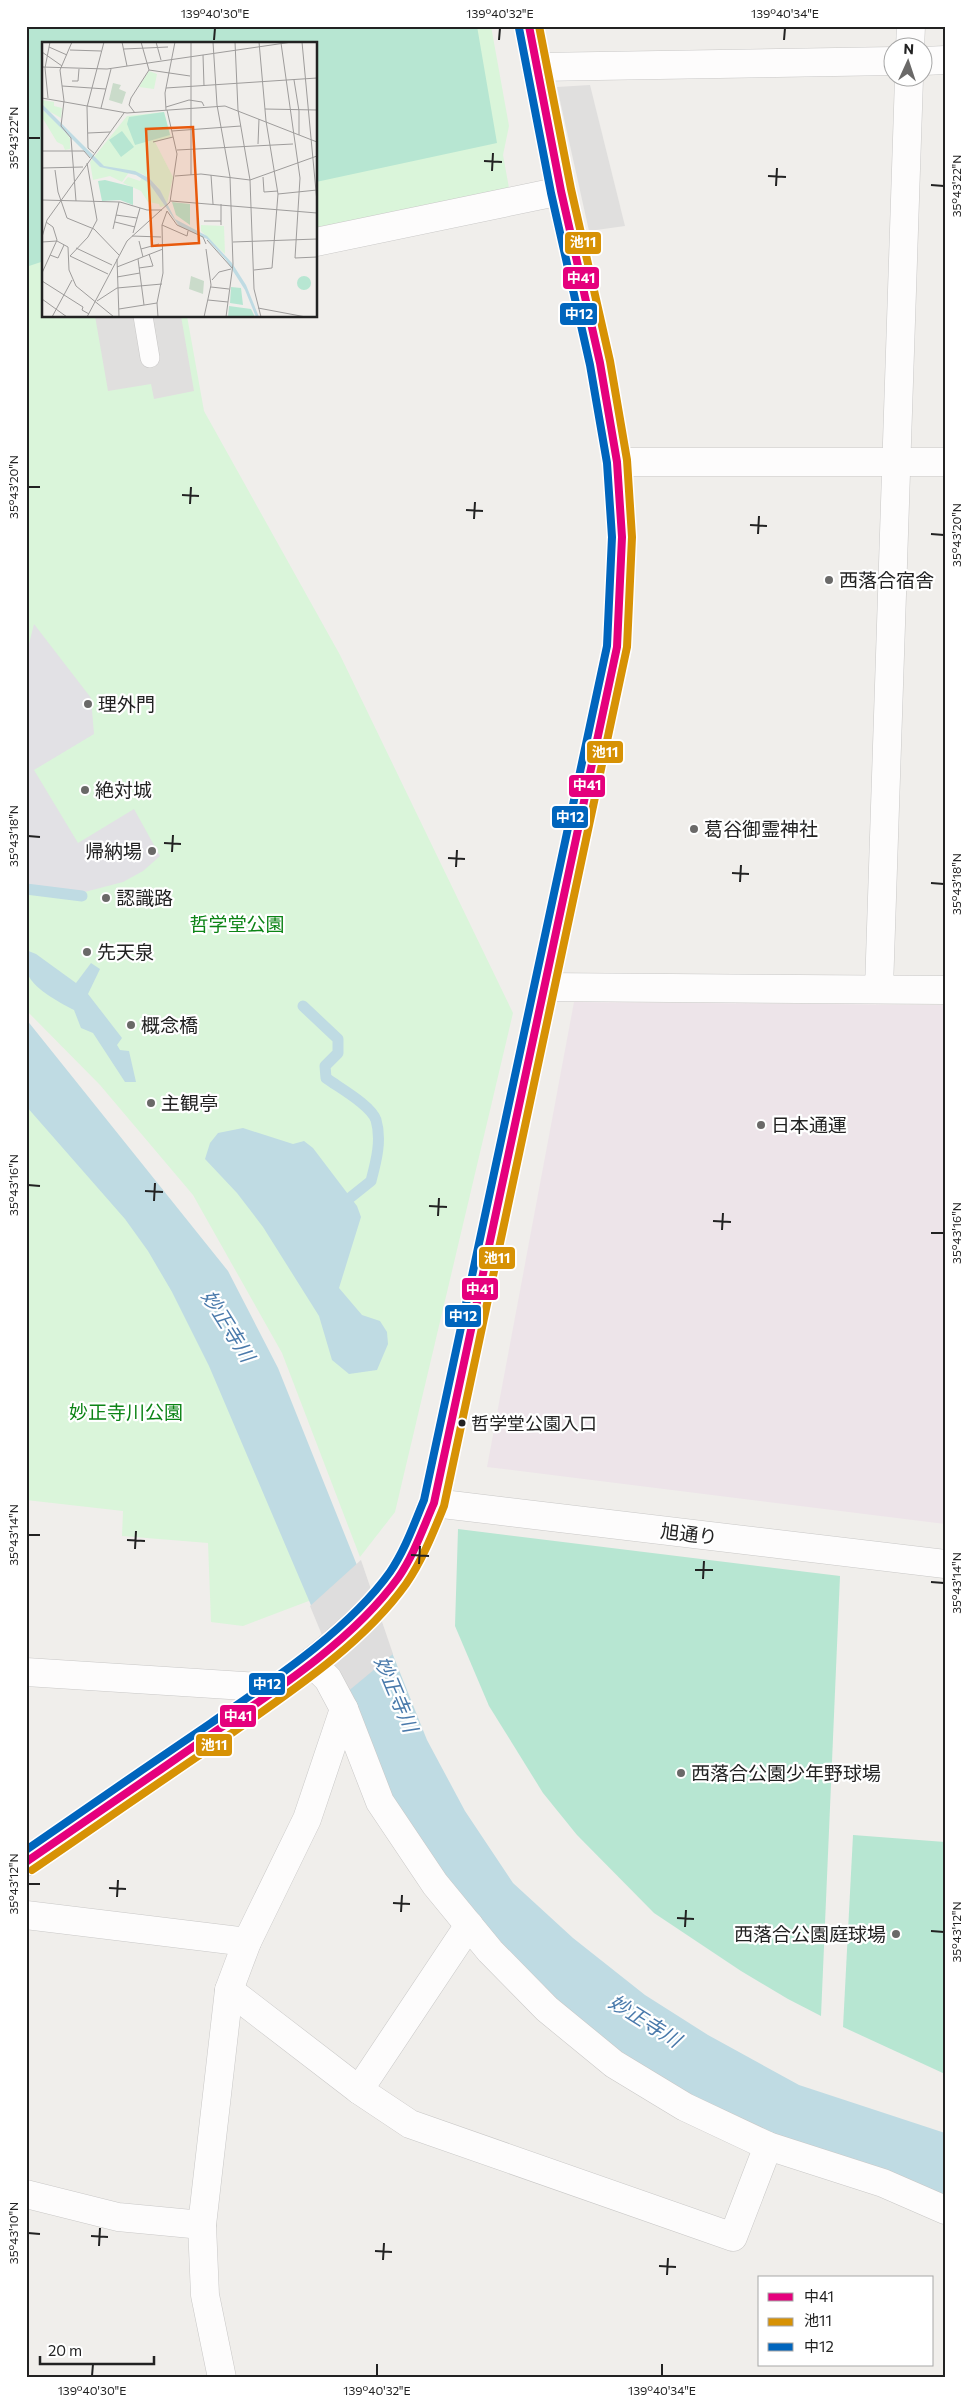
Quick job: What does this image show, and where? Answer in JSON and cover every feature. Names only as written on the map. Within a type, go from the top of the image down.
[{"type":"street","points":[[26,1862],[276,1688],[292,1679],[379,1601],[398,1578],[434,1503],[617,647],[622,537],[617,462],[600,363],[561,191],[530,26]]},
{"type":"street","points":[[538,67],[884,61]]},
{"type":"street","points":[[879,989],[909,88]]},
{"type":"street","points":[[318,242],[561,191]]},
{"type":"street","points":[[617,462],[945,462]]},
{"type":"street","points":[[544,987],[945,990]]},
{"type":"street","name":"旭通り","points":[[434,1503],[945,1564]]},
{"type":"street","points":[[319,1655],[328,1679],[344,1709],[380,1802],[435,1884],[490,1951],[547,2009],[614,2064],[685,2107],[768,2146],[883,2183],[945,2210]]},
{"type":"street","points":[[26,1672],[276,1688]]},
{"type":"street","points":[[222,2378],[205,2296],[202,2226],[229,1990],[247,1942],[307,1819],[344,1709]]},
{"type":"street","points":[[26,1915],[247,1942]]},
{"type":"street","points":[[359,2090],[469,1924]]},
{"type":"street","points":[[229,1990],[359,2090],[410,2124],[733,2237],[768,2146]]},
{"type":"street","points":[[26,2194],[118,2217],[202,2226]]},
{"type":"lane","points":[[143,318],[150,358]]},
{"type":"shaded area","points":[[590,85],[625,226],[589,231],[557,87]]},
{"type":"shaded area","points":[[95,318],[181,318],[194,391],[154,399],[151,384],[108,391]]},
{"type":"shaded area","points":[[34,624],[91,698],[94,734],[34,770],[78,843],[134,809],[160,856],[143,871],[123,882],[77,894],[26,886],[26,656]]},
{"type":"shaded area","points":[[574,1002],[945,1005],[945,1524],[487,1467]]},
{"type":"green space","name":"哲学堂公園","points":[[26,26],[491,26],[509,126],[503,155],[509,188],[318,231],[318,42],[42,42],[42,318],[187,318],[204,411],[340,655],[513,1013],[395,1512],[360,1557],[282,1353],[193,1195],[100,1085],[26,1010]]},
{"type":"green space","points":[[26,26],[477,26],[497,143],[318,182],[318,42],[42,42],[42,262],[26,267]]},
{"type":"green space","name":"妙正寺川公園","points":[[26,1100],[129,1218],[174,1289],[214,1367],[314,1599],[243,1626],[211,1622],[208,1543],[122,1536],[123,1511],[26,1500]]},
{"type":"green space","name":"西落合公園少年野球場","points":[[458,1529],[840,1576],[821,2016],[741,1971],[654,1913],[577,1835],[543,1793],[489,1706],[455,1626]]},
{"type":"green space","name":"西落合公園庭球場","points":[[853,1835],[945,1842],[945,2074],[843,2027]]},
{"type":"water","points":[[26,950],[36,954],[76,983],[91,963],[100,969],[88,994],[122,1038],[117,1045],[120,1050],[129,1051],[136,1082],[125,1082],[93,1033],[81,1028],[74,1010],[46,994],[29,977],[26,970]]},
{"type":"water","name":"妙正寺川","points":[[26,1019],[228,1271],[278,1368],[427,1740],[465,1811],[513,1883],[573,1938],[645,1995],[708,2035],[799,2085],[945,2133],[945,2199],[730,2122],[577,2026],[480,1931],[388,1801],[342,1678],[209,1366],[172,1292],[148,1251],[125,1219],[26,1106]]},
{"type":"water","points":[[243,1128],[293,1144],[304,1141],[313,1148],[357,1206],[361,1217],[339,1288],[362,1315],[380,1321],[387,1332],[388,1344],[377,1370],[349,1374],[332,1360],[319,1316],[263,1227],[237,1193],[205,1159],[210,1143],[218,1133]]},
{"type":"pier","points":[[361,1560],[393,1654],[346,1693],[310,1606]]},
{"type":"waterway","points":[[26,889],[82,896]]},
{"type":"waterway","points":[[303,1006],[338,1039],[338,1053],[325,1066],[326,1078],[361,1102],[368,1108],[376,1120],[378,1143],[371,1181],[351,1197]]},
{"type":"transit line","name":"中41","points":[[26,1862],[264,1698],[314,1662],[360,1622],[404,1569],[414,1551],[434,1503],[617,647],[622,537],[617,462],[600,363],[561,191],[529,26]]},
{"type":"transit line","name":"池11","points":[[32,1870],[271,1706],[320,1669],[367,1629],[388,1607],[412,1575],[444,1506],[627,647],[632,537],[627,460],[610,361],[571,189],[539,26]]},
{"type":"transit line","name":"中12","points":[[26,1850],[282,1673],[353,1615],[373,1594],[395,1564],[405,1546],[424,1500],[607,646],[612,537],[607,463],[590,365],[551,193],[519,28]]},
{"type":"place","name":"西落合宿舎","points":[[829,580]]},
{"type":"place","name":"理外門","points":[[88,704]]},
{"type":"place","name":"絶対城","points":[[85,790]]},
{"type":"place","name":"葛谷御霊神社","points":[[694,829]]},
{"type":"place","name":"帰納場","points":[[152,851]]},
{"type":"place","name":"認識路","points":[[106,898]]},
{"type":"place","name":"先天泉","points":[[87,952]]},
{"type":"place","name":"概念橋","points":[[131,1025]]},
{"type":"place","name":"主観亭","points":[[151,1103]]},
{"type":"place","name":"日本通運","points":[[761,1125]]},
{"type":"place","name":"哲学堂公園入口","points":[[462,1423]]},
{"type":"place","name":"西落合公園少年野球場","points":[[681,1773]]},
{"type":"place","name":"西落合公園庭球場","points":[[896,1934]]}]
